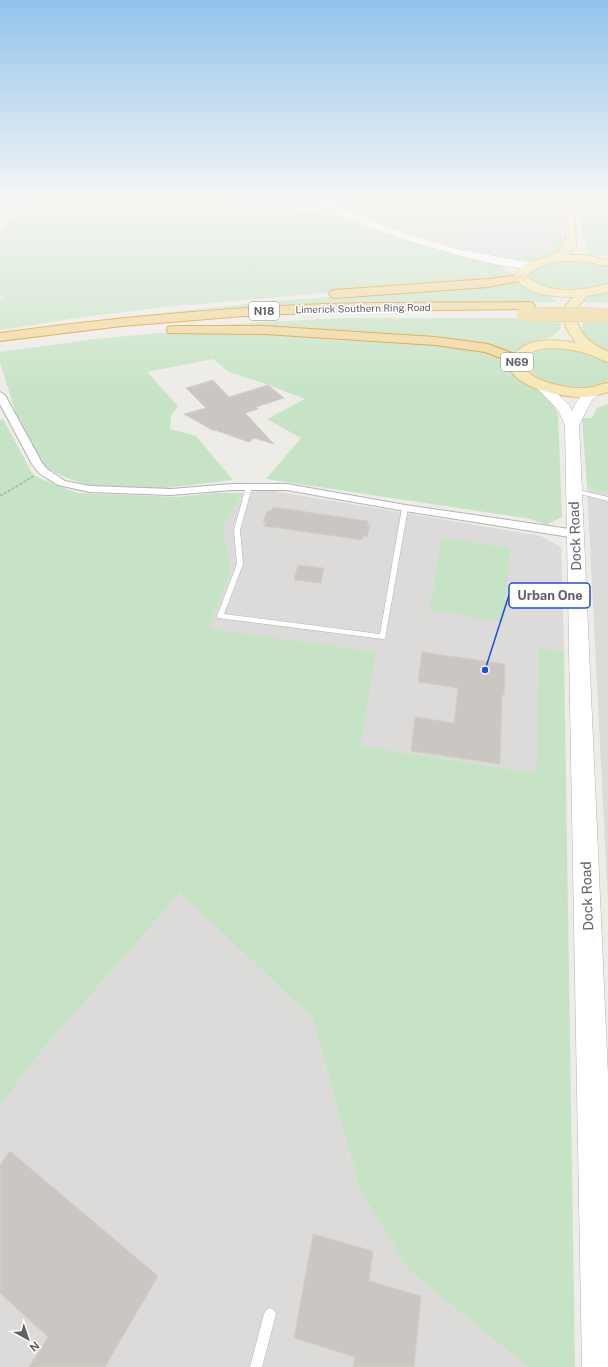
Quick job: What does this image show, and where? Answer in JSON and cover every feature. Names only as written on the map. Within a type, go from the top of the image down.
[{"type":"highway","points":[[325,295],[488,283],[520,276]]},
{"type":"highway","name":"N18","points":[[0,332],[146,311],[288,298]]},
{"type":"highway","name":"Limerick Southern Ring Road","points":[[0,345],[133,328],[259,318],[608,306]]},
{"type":"highway","name":"Limerick Southern Ring Road","points":[[0,337],[78,326],[217,313],[334,308],[526,310],[608,315]]},
{"type":"highway","name":"N18","points":[[0,345],[176,330],[280,331],[427,340],[473,345],[488,348],[517,360]]},
{"type":"highway","name":"N18","points":[[0,350],[83,337]]},
{"type":"main road","points":[[505,265],[534,287],[550,292],[564,294],[586,293],[608,288]]},
{"type":"main road","points":[[524,265],[531,266],[535,265]]},
{"type":"main road","points":[[520,276],[531,266]]},
{"type":"main road","points":[[550,292],[570,309]]},
{"type":"main road","points":[[570,324],[570,309],[578,298],[586,293]]},
{"type":"main road","name":"N69","points":[[547,345],[562,335],[570,324],[579,340],[592,350],[608,358]]},
{"type":"main road","name":"N69","points":[[592,350],[570,345],[547,345],[526,350],[517,360],[517,367],[521,374],[542,386],[570,392],[603,390]]},
{"type":"main road","name":"Dock Road","points":[[542,386],[564,408],[572,425],[602,1162],[601,1367]]},
{"type":"main road","name":"Dock Road","points":[[572,425],[586,398],[603,390]]},
{"type":"street","points":[[0,395],[37,464],[43,471],[62,483],[90,489],[171,492],[249,487],[287,487],[405,508],[576,534]]},
{"type":"lane","points":[[249,487],[237,530],[240,564],[220,616],[383,637],[405,508]]},
{"type":"lane","points":[[574,491],[608,499]]},
{"type":"lane","points":[[256,1367],[270,1314]]},
{"type":"path","points":[[0,496],[43,471]]},
{"type":"shaded area","points":[[587,486],[599,493],[608,490],[608,903]]},
{"type":"shaded area","points":[[268,490],[541,536],[561,547],[564,651],[538,649],[536,773],[359,746],[209,629],[231,571],[223,526],[243,493]]},
{"type":"shaded area","points":[[180,893],[313,1019],[359,1188],[408,1270],[528,1367],[0,1367],[0,1106],[38,1055]]},
{"type":"green space","points":[[0,265],[499,265],[513,274],[507,277],[165,307],[83,317],[0,330],[0,299],[4,297],[0,296]]},
{"type":"green space","points":[[543,265],[604,265],[608,266],[608,285],[577,290],[553,290],[534,283],[528,276],[538,267]]},
{"type":"green space","points":[[520,283],[548,295],[557,302],[367,304],[204,310],[93,323],[96,320],[274,301]]},
{"type":"green space","points":[[608,292],[608,303],[582,302],[590,296]]},
{"type":"green space","points":[[583,317],[608,318],[608,352],[582,333]]},
{"type":"green space","points":[[338,318],[562,318],[560,330],[551,337],[525,344],[512,353],[487,343],[438,338],[265,327],[198,326]]},
{"type":"green space","points":[[160,333],[307,335],[463,346],[487,350],[505,360],[514,376],[537,389],[552,401],[558,414],[562,517],[546,525],[531,519],[266,479],[301,438],[267,419],[305,399],[229,372],[213,359],[147,372],[178,406],[171,416],[170,429],[196,436],[233,480],[156,489],[87,485],[62,476],[43,466],[18,420],[0,362],[0,352],[95,339]]},
{"type":"green space","points":[[552,348],[581,351],[602,359],[608,363],[608,381],[587,388],[575,388],[550,384],[540,379],[531,372],[525,363],[530,356],[536,352]]},
{"type":"green space","points":[[608,404],[608,490],[599,493],[587,486],[582,418],[592,418],[597,408]]},
{"type":"green space","points":[[3,419],[32,473],[39,478],[77,493],[178,497],[214,493],[243,493],[223,526],[231,571],[209,629],[376,652],[360,746],[536,773],[538,648],[564,651],[575,1367],[528,1367],[408,1270],[359,1188],[313,1019],[180,893],[38,1055],[0,1106],[0,420]]},
{"type":"green space","points":[[442,538],[510,548],[504,622],[429,610]]},
{"type":"building","points":[[213,380],[229,397],[268,385],[284,398],[256,407],[258,409],[245,413],[274,444],[254,438],[249,442],[215,430],[214,431],[184,414],[206,408],[186,388]]},
{"type":"building","points":[[273,507],[368,521],[367,525],[370,525],[367,537],[363,536],[362,540],[264,526],[266,522],[263,522],[268,510],[271,511]]},
{"type":"building","points":[[298,565],[324,568],[321,583],[294,580]]},
{"type":"building","points":[[422,652],[505,664],[504,695],[502,695],[500,764],[411,751],[415,717],[454,723],[458,688],[418,682]]},
{"type":"building","points":[[10,1151],[158,1276],[105,1367],[29,1367],[48,1337],[0,1293],[0,1165]]},
{"type":"building","points":[[313,1234],[373,1251],[369,1281],[421,1296],[414,1367],[353,1367],[355,1357],[294,1338]]},
{"type":"place","name":"Urban One","points":[[485,670]]}]
